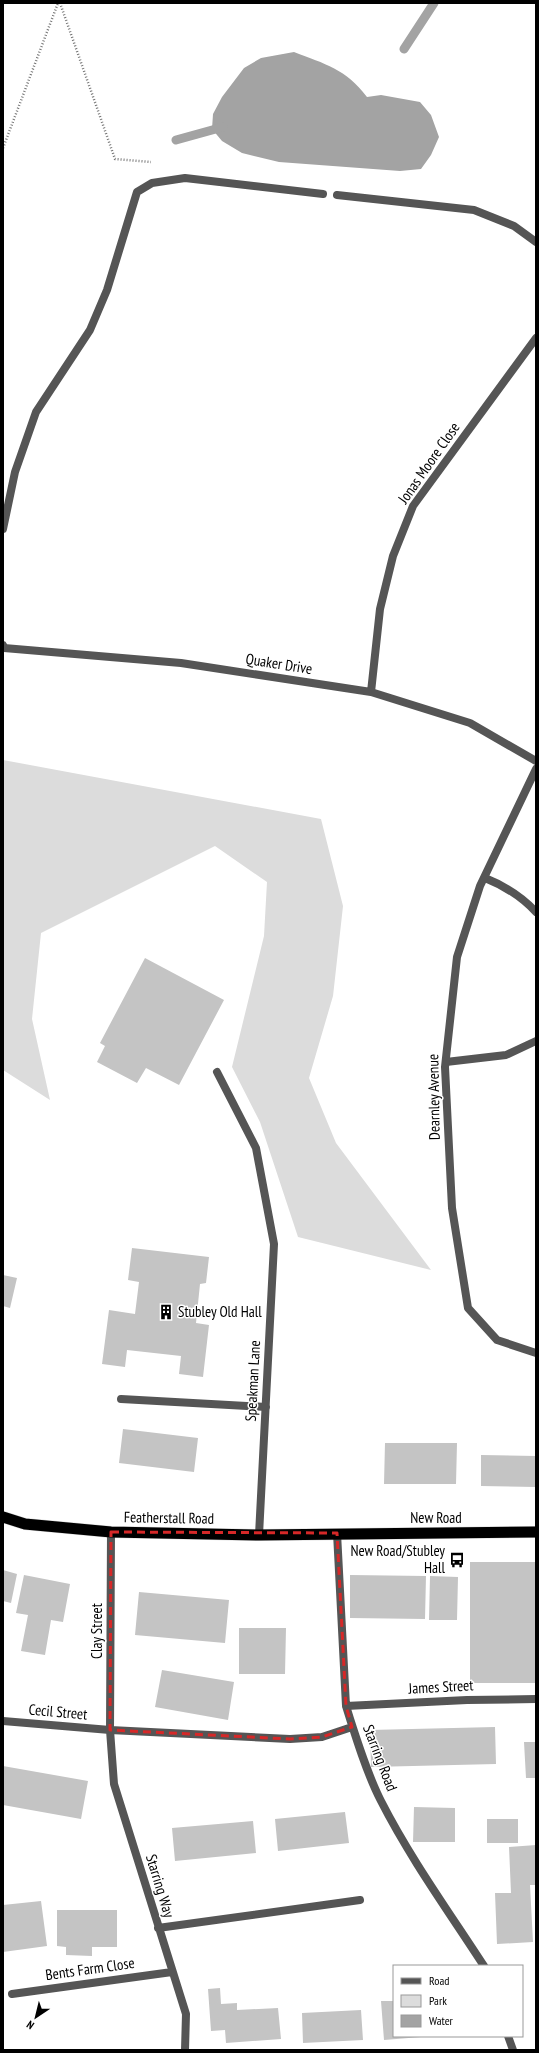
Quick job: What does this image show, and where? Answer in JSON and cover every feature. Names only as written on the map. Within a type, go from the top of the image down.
[{"type":"highway","name":"Featherstall Road","points":[[3,1517],[25,1524],[111,1532],[259,1535],[337,1533]]},
{"type":"highway","name":"New Road","points":[[337,1533],[536,1532]]},
{"type":"street","points":[[3,529],[15,472],[36,412],[90,330],[107,290],[137,192],[152,183],[185,178],[323,194]]},
{"type":"street","points":[[337,195],[474,210],[514,226],[536,242]]},
{"type":"street","name":"Jonas Moore Close","points":[[371,692],[380,609],[394,556],[413,506],[536,338]]},
{"type":"street","name":"Quaker Drive","points":[[4,647],[181,663],[371,692],[470,723],[536,761]]},
{"type":"street","name":"Dearnley Avenue","points":[[536,769],[484,878],[457,957],[446,1062],[452,1208],[468,1308],[497,1340],[536,1353]]},
{"type":"street","points":[[484,878],[502,885],[524,899],[536,912]]},
{"type":"street","points":[[446,1062],[506,1055],[536,1041]]},
{"type":"street","name":"Speakman Lane","points":[[217,1072],[256,1148],[274,1244],[259,1535]]},
{"type":"street","points":[[121,1399],[266,1408]]},
{"type":"street","name":"Clay Street","points":[[110,1730],[111,1532]]},
{"type":"street","name":"Starring Road","points":[[337,1533],[346,1706],[352,1727],[380,1800],[412,1855],[483,1965]]},
{"type":"street","name":"James Street","points":[[346,1706],[467,1700],[536,1700]]},
{"type":"street","name":"Cecil Street","points":[[3,1721],[110,1730],[290,1739],[322,1738],[352,1727]]},
{"type":"street","name":"Starring Way","points":[[110,1730],[114,1784],[186,2014],[185,2050]]},
{"type":"street","points":[[158,1928],[360,1900]]},
{"type":"street","name":"Bents Farm Close","points":[[12,1994],[172,1972]]},
{"type":"street","points":[[508,2037],[513,2050]]},
{"type":"path","points":[[3,148],[59,3]]},
{"type":"path","points":[[59,3],[115,159],[152,162]]},
{"type":"highlighted area","points":[[111,1532],[337,1533],[346,1706],[352,1727],[322,1737],[290,1739],[110,1730]]},
{"type":"green space","points":[[3,760],[321,819],[343,906],[333,996],[309,1078],[336,1143],[431,1270],[298,1237],[260,1122],[232,1067],[264,936],[267,882],[215,846],[41,933],[32,1019],[50,1100],[3,1070]]},
{"type":"water","points":[[294,52],[334,68],[351,80],[367,97],[381,95],[420,102],[431,115],[439,137],[431,155],[421,169],[400,171],[279,162],[242,153],[222,141],[212,129],[213,114],[222,97],[244,68],[261,58]]},
{"type":"building","points":[[145,958],[224,1000],[179,1085],[146,1068],[137,1083],[97,1062],[105,1046],[100,1043]]},
{"type":"building","name":"Stubley Old Hall","points":[[132,1248],[209,1257],[206,1283],[200,1284],[196,1323],[209,1325],[203,1377],[179,1374],[181,1356],[127,1350],[125,1367],[102,1364],[109,1310],[135,1314],[139,1282],[128,1280]]},
{"type":"building","points":[[3,1275],[17,1278],[10,1308],[3,1306]]},
{"type":"building","points":[[123,1429],[198,1438],[194,1472],[119,1463]]},
{"type":"building","points":[[385,1443],[457,1443],[456,1484],[384,1484]]},
{"type":"building","points":[[481,1455],[536,1456],[536,1487],[481,1486]]},
{"type":"building","points":[[470,1562],[536,1562],[536,1683],[470,1683]]},
{"type":"building","points":[[3,1570],[17,1574],[11,1603],[3,1601]]},
{"type":"building","points":[[24,1575],[70,1584],[63,1622],[51,1620],[45,1655],[21,1651],[28,1615],[16,1613]]},
{"type":"building","points":[[350,1575],[426,1576],[425,1619],[350,1618]]},
{"type":"building","points":[[430,1576],[458,1577],[457,1620],[429,1620]]},
{"type":"building","points":[[139,1592],[229,1600],[225,1643],[135,1635]]},
{"type":"building","points":[[239,1628],[286,1628],[285,1674],[239,1674]]},
{"type":"building","points":[[162,1670],[234,1682],[228,1720],[155,1707]]},
{"type":"building","points":[[495,1727],[496,1764],[371,1767],[370,1730]]},
{"type":"building","points":[[524,1742],[536,1742],[536,1778],[526,1778]]},
{"type":"building","points":[[3,1766],[88,1781],[81,1819],[3,1805]]},
{"type":"building","points":[[414,1807],[455,1808],[455,1842],[413,1842]]},
{"type":"building","points":[[345,1812],[349,1843],[278,1851],[275,1819]]},
{"type":"building","points":[[487,1819],[518,1819],[518,1843],[487,1843]]},
{"type":"building","points":[[253,1821],[256,1853],[175,1861],[172,1828]]},
{"type":"building","points":[[536,1845],[536,1885],[530,1885],[533,1942],[497,1944],[495,1893],[511,1893],[509,1847]]},
{"type":"building","points":[[41,1901],[47,1946],[3,1952],[3,1905]]},
{"type":"building","points":[[57,1910],[117,1910],[117,1947],[92,1947],[92,1956],[66,1955],[66,1947],[57,1946]]},
{"type":"building","points":[[220,1988],[221,2004],[237,2003],[237,2010],[278,2008],[281,2039],[226,2043],[225,2030],[211,2031],[208,1989]]},
{"type":"building","points":[[381,2001],[393,2001],[393,2037],[421,2037],[384,2040]]},
{"type":"building","points":[[361,2010],[363,2040],[303,2043],[302,2013]]},
{"type":"waterway","points":[[404,49],[434,3]]},
{"type":"waterway","points":[[176,140],[223,127]]},
{"type":"place","name":"Stubley Old Hall","points":[[166,1312]]},
{"type":"place","name":"New Road/Stubley Hall","points":[[457,1560]]}]
